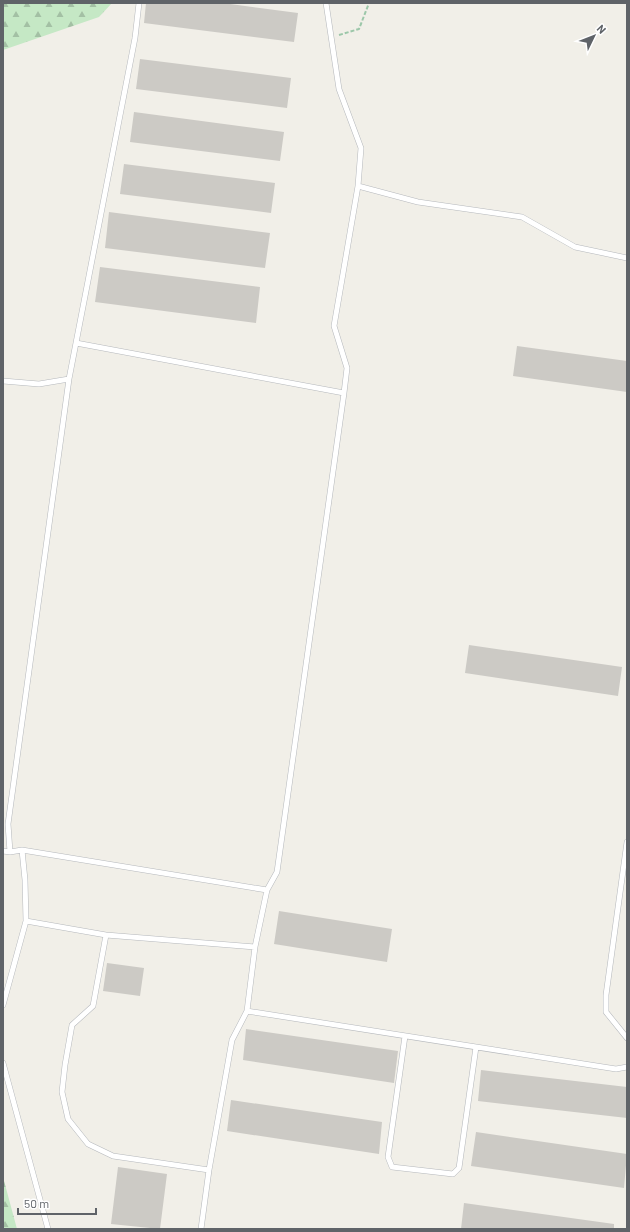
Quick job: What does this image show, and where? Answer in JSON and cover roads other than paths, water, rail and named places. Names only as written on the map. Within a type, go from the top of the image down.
[{"type":"lane","points":[[10,852],[8,824],[69,379],[135,38],[140,3]]},
{"type":"lane","points":[[201,1229],[209,1170],[232,1040],[247,1011],[255,947],[267,890],[278,872],[347,368],[334,326],[358,186],[361,148],[339,89],[326,3]]},
{"type":"lane","points":[[358,186],[418,202],[522,217],[575,246],[627,258]]},
{"type":"lane","points":[[76,343],[344,393]]},
{"type":"lane","points":[[3,381],[39,384],[69,379]]},
{"type":"lane","points":[[627,842],[606,995],[606,1012],[627,1038]]},
{"type":"lane","points":[[3,851],[10,852],[22,850],[267,890]]},
{"type":"lane","points":[[3,1005],[26,921],[25,880],[22,850]]},
{"type":"lane","points":[[26,921],[106,935],[255,947]]},
{"type":"lane","points":[[106,935],[93,1006],[72,1025],[62,1092],[68,1119],[88,1144],[113,1156],[209,1170]]},
{"type":"lane","points":[[247,1011],[616,1069],[627,1067]]},
{"type":"lane","points":[[405,1036],[388,1157],[392,1167],[453,1174],[459,1168],[476,1047]]},
{"type":"lane","points":[[3,1063],[48,1229]]}]
